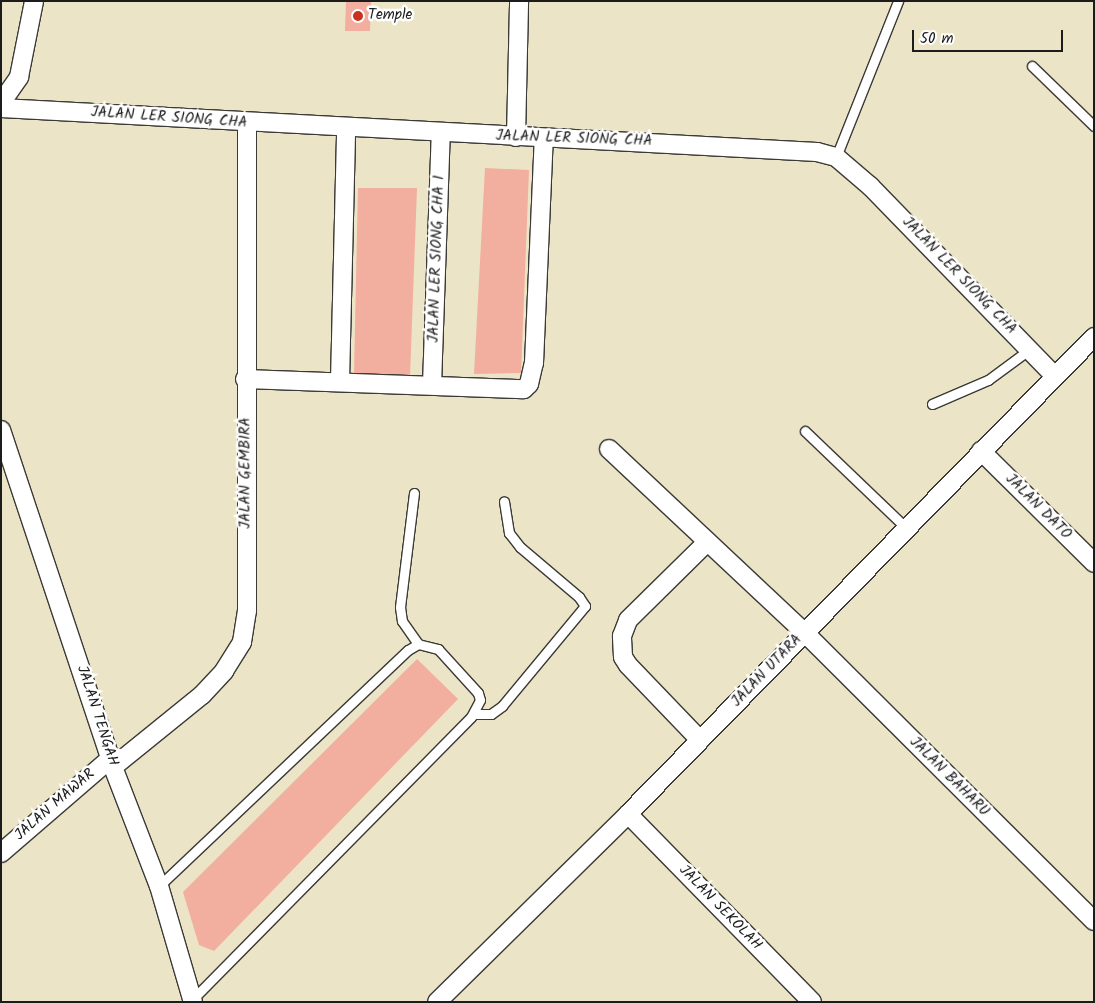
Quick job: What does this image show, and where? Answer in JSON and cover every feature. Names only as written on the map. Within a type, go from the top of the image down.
[{"type":"street","points":[[1,103],[20,77],[34,1]]},
{"type":"street","points":[[516,137],[519,1]]},
{"type":"street","name":"JALAN LER SIONG CHA","points":[[1,108],[441,134],[754,147],[816,152],[836,156],[870,186],[1055,376]]},
{"type":"street","name":"JALAN GEMBIRA","points":[[112,762],[202,694],[224,671],[242,642],[247,611],[245,379],[248,123]]},
{"type":"street","points":[[340,381],[346,128]]},
{"type":"street","name":"JALAN LER SIONG CHA 1","points":[[432,385],[441,134]]},
{"type":"street","points":[[245,379],[340,381],[518,390],[529,384],[534,363],[544,138]]},
{"type":"street","name":"JALAN UTARA","points":[[437,1002],[628,814],[1094,337]]},
{"type":"street","name":"JALAN TENGAH","points":[[1,430],[112,762],[159,886],[192,1001]]},
{"type":"street","name":"JALAN BAHARU","points":[[609,449],[805,633],[1094,921]]},
{"type":"street","name":"JALAN DATO","points":[[982,451],[1094,563]]},
{"type":"street","points":[[700,740],[628,665],[623,657],[622,636],[628,620],[707,542]]},
{"type":"street","name":"JALAN MAWAR","points":[[1,853],[112,762]]},
{"type":"street","name":"JALAN SEKOLAH","points":[[628,814],[806,1000]]},
{"type":"lane","points":[[836,156],[898,1]]},
{"type":"lane","points":[[1032,66],[1094,126]]},
{"type":"lane","points":[[932,404],[988,380],[1030,349]]},
{"type":"lane","points":[[805,431],[906,528]]},
{"type":"lane","points":[[192,1001],[474,714],[480,700],[478,692],[438,649],[418,644],[402,621],[400,607],[414,493]]},
{"type":"lane","points":[[474,714],[491,714],[502,706],[584,606],[579,596],[514,540],[506,525],[504,500]]},
{"type":"lane","points":[[159,886],[408,650],[418,644]]},
{"type":"building","name":"Temple","points":[[346,1],[371,1],[370,31],[345,31]]},
{"type":"building","points":[[485,168],[529,170],[521,373],[474,374]]},
{"type":"building","points":[[358,188],[417,188],[410,376],[354,375]]},
{"type":"building","points":[[417,659],[458,699],[214,951],[199,945],[183,892]]},
{"type":"place","name":"Temple","points":[[358,16]]}]
